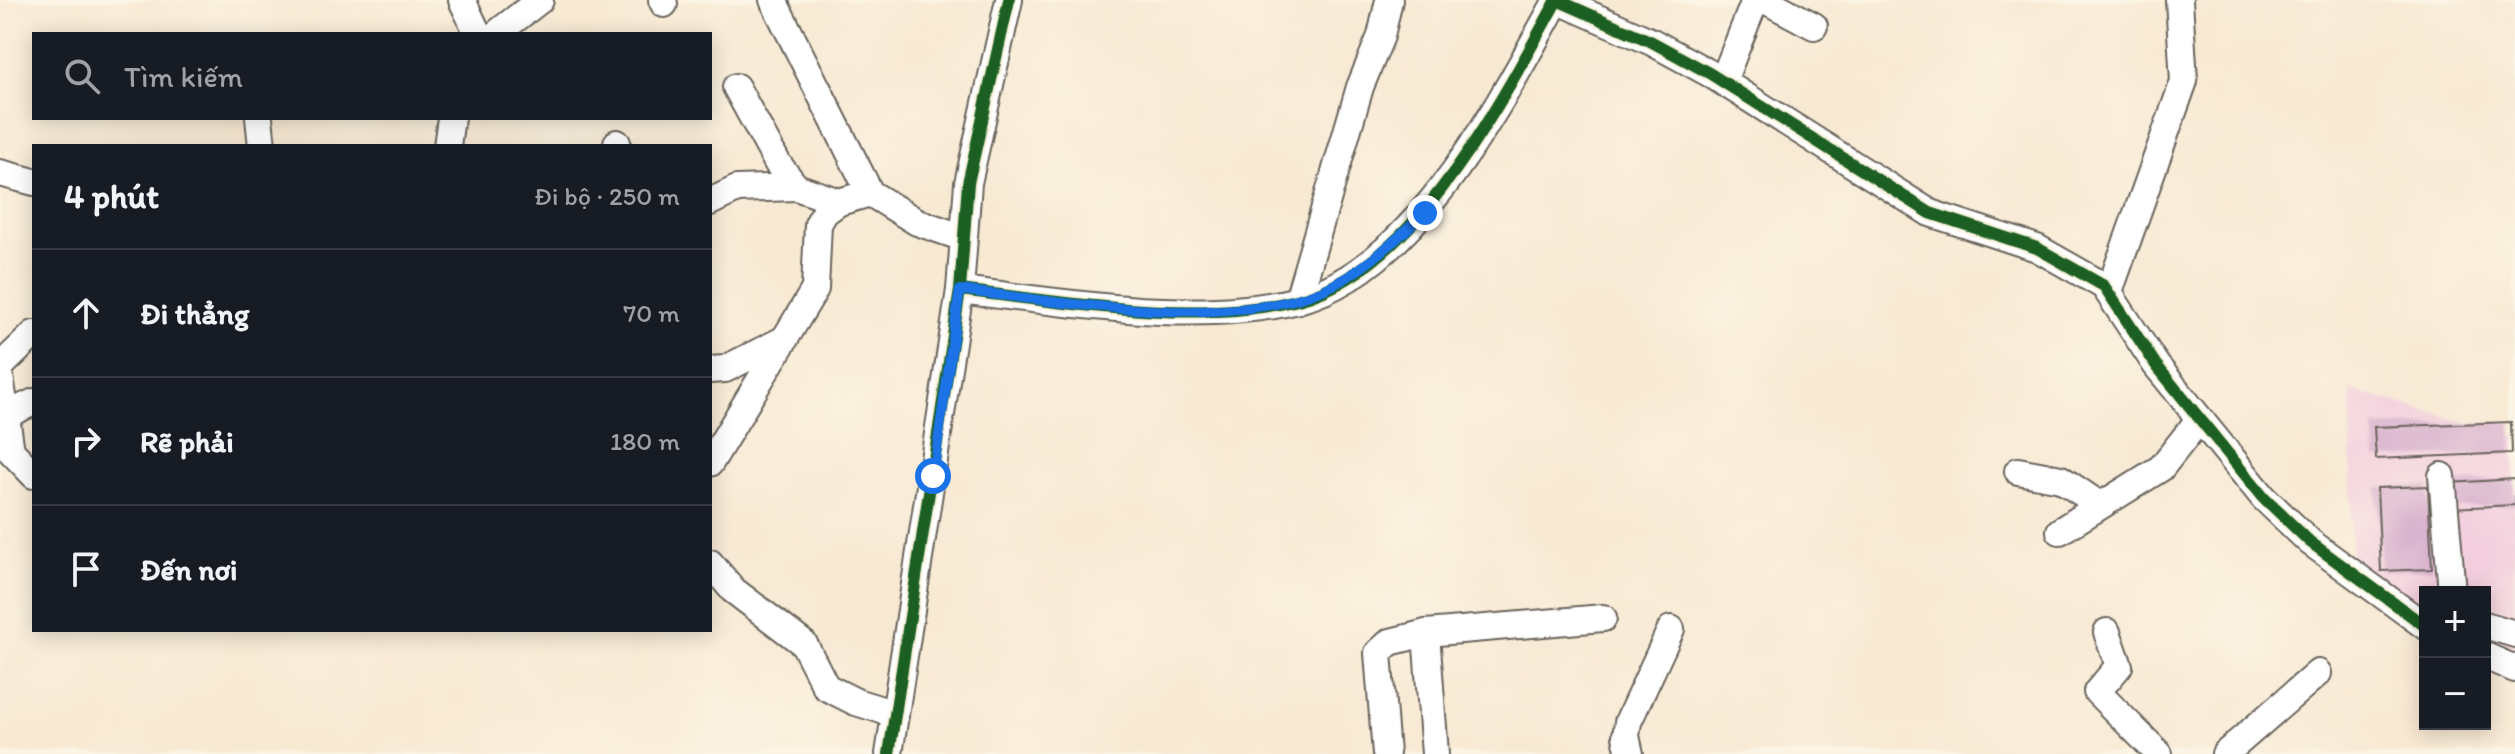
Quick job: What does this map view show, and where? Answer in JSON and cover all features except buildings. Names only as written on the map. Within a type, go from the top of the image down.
[{"type":"street","points":[[462,0],[477,32]]},
{"type":"street","points":[[499,32],[540,0]]},
{"type":"street","points":[[773,0],[870,193],[917,222],[961,237]]},
{"type":"street","points":[[889,754],[960,290],[961,237],[968,183],[1009,0]]},
{"type":"street","points":[[1298,300],[1360,87],[1381,36],[1389,0]]},
{"type":"street","points":[[960,290],[1132,310],[1227,309],[1298,300],[1369,264],[1425,213],[1513,79],[1557,0],[1652,42],[1723,81],[1930,213],[2037,248],[2109,292],[2156,365],[2198,421],[2264,498],[2310,542],[2419,622]]},
{"type":"street","points":[[1723,81],[1754,3],[1759,0]]},
{"type":"street","points":[[1765,0],[1814,26]]},
{"type":"street","points":[[2109,292],[2184,81],[2179,0]]},
{"type":"street","points":[[736,87],[778,164],[796,187]]},
{"type":"street","points":[[259,120],[262,144]]},
{"type":"street","points":[[447,144],[451,120]]},
{"type":"street","points":[[0,173],[32,181]]},
{"type":"street","points":[[712,201],[737,189],[796,187],[839,202]]},
{"type":"street","points":[[712,460],[815,289],[818,224],[825,212],[839,202],[870,193]]},
{"type":"street","points":[[0,367],[32,336]]},
{"type":"street","points":[[712,370],[725,369],[783,340]]},
{"type":"street","points":[[0,376],[5,420],[14,456],[32,473]]},
{"type":"street","points":[[5,420],[32,403]]},
{"type":"street","points":[[2060,531],[2098,504],[2161,468],[2198,421]]},
{"type":"street","points":[[2018,471],[2061,479],[2098,504]]},
{"type":"street","points":[[2442,476],[2451,586]]},
{"type":"street","points":[[712,569],[769,620],[804,644],[826,687],[856,702],[895,714]]},
{"type":"street","points":[[1386,754],[1378,653],[1390,642],[1426,633],[1603,618]]},
{"type":"street","points":[[2491,627],[2515,634]]},
{"type":"street","points":[[1630,754],[1626,736],[1628,722],[1671,629]]},
{"type":"street","points":[[2107,632],[2119,662],[2097,692],[2159,754]]},
{"type":"street","points":[[1426,633],[1435,754]]},
{"type":"street","points":[[2490,658],[2515,669]]},
{"type":"street","points":[[2225,754],[2318,673]]},
{"type":"shaded area","points":[[2351,390],[2515,436],[2515,655],[2491,646],[2491,586],[2419,586],[2419,610],[2351,565]]},
{"type":"cycle path","points":[[889,754],[960,290],[968,183],[1009,0]]},
{"type":"cycle path","points":[[1557,0],[1652,42],[1709,73],[1930,213],[2037,248],[2104,286],[2156,365],[2264,498],[2310,542],[2419,622]]},
{"type":"cycle path","points":[[960,290],[1129,309],[1217,311],[1259,308],[1298,300],[1341,283],[1381,254],[1417,218],[1451,176],[1482,131],[1557,0]]},
{"type":"route","points":[[933,476],[960,290],[1132,310],[1227,309],[1298,300],[1326,289],[1369,264],[1425,213]]}]
